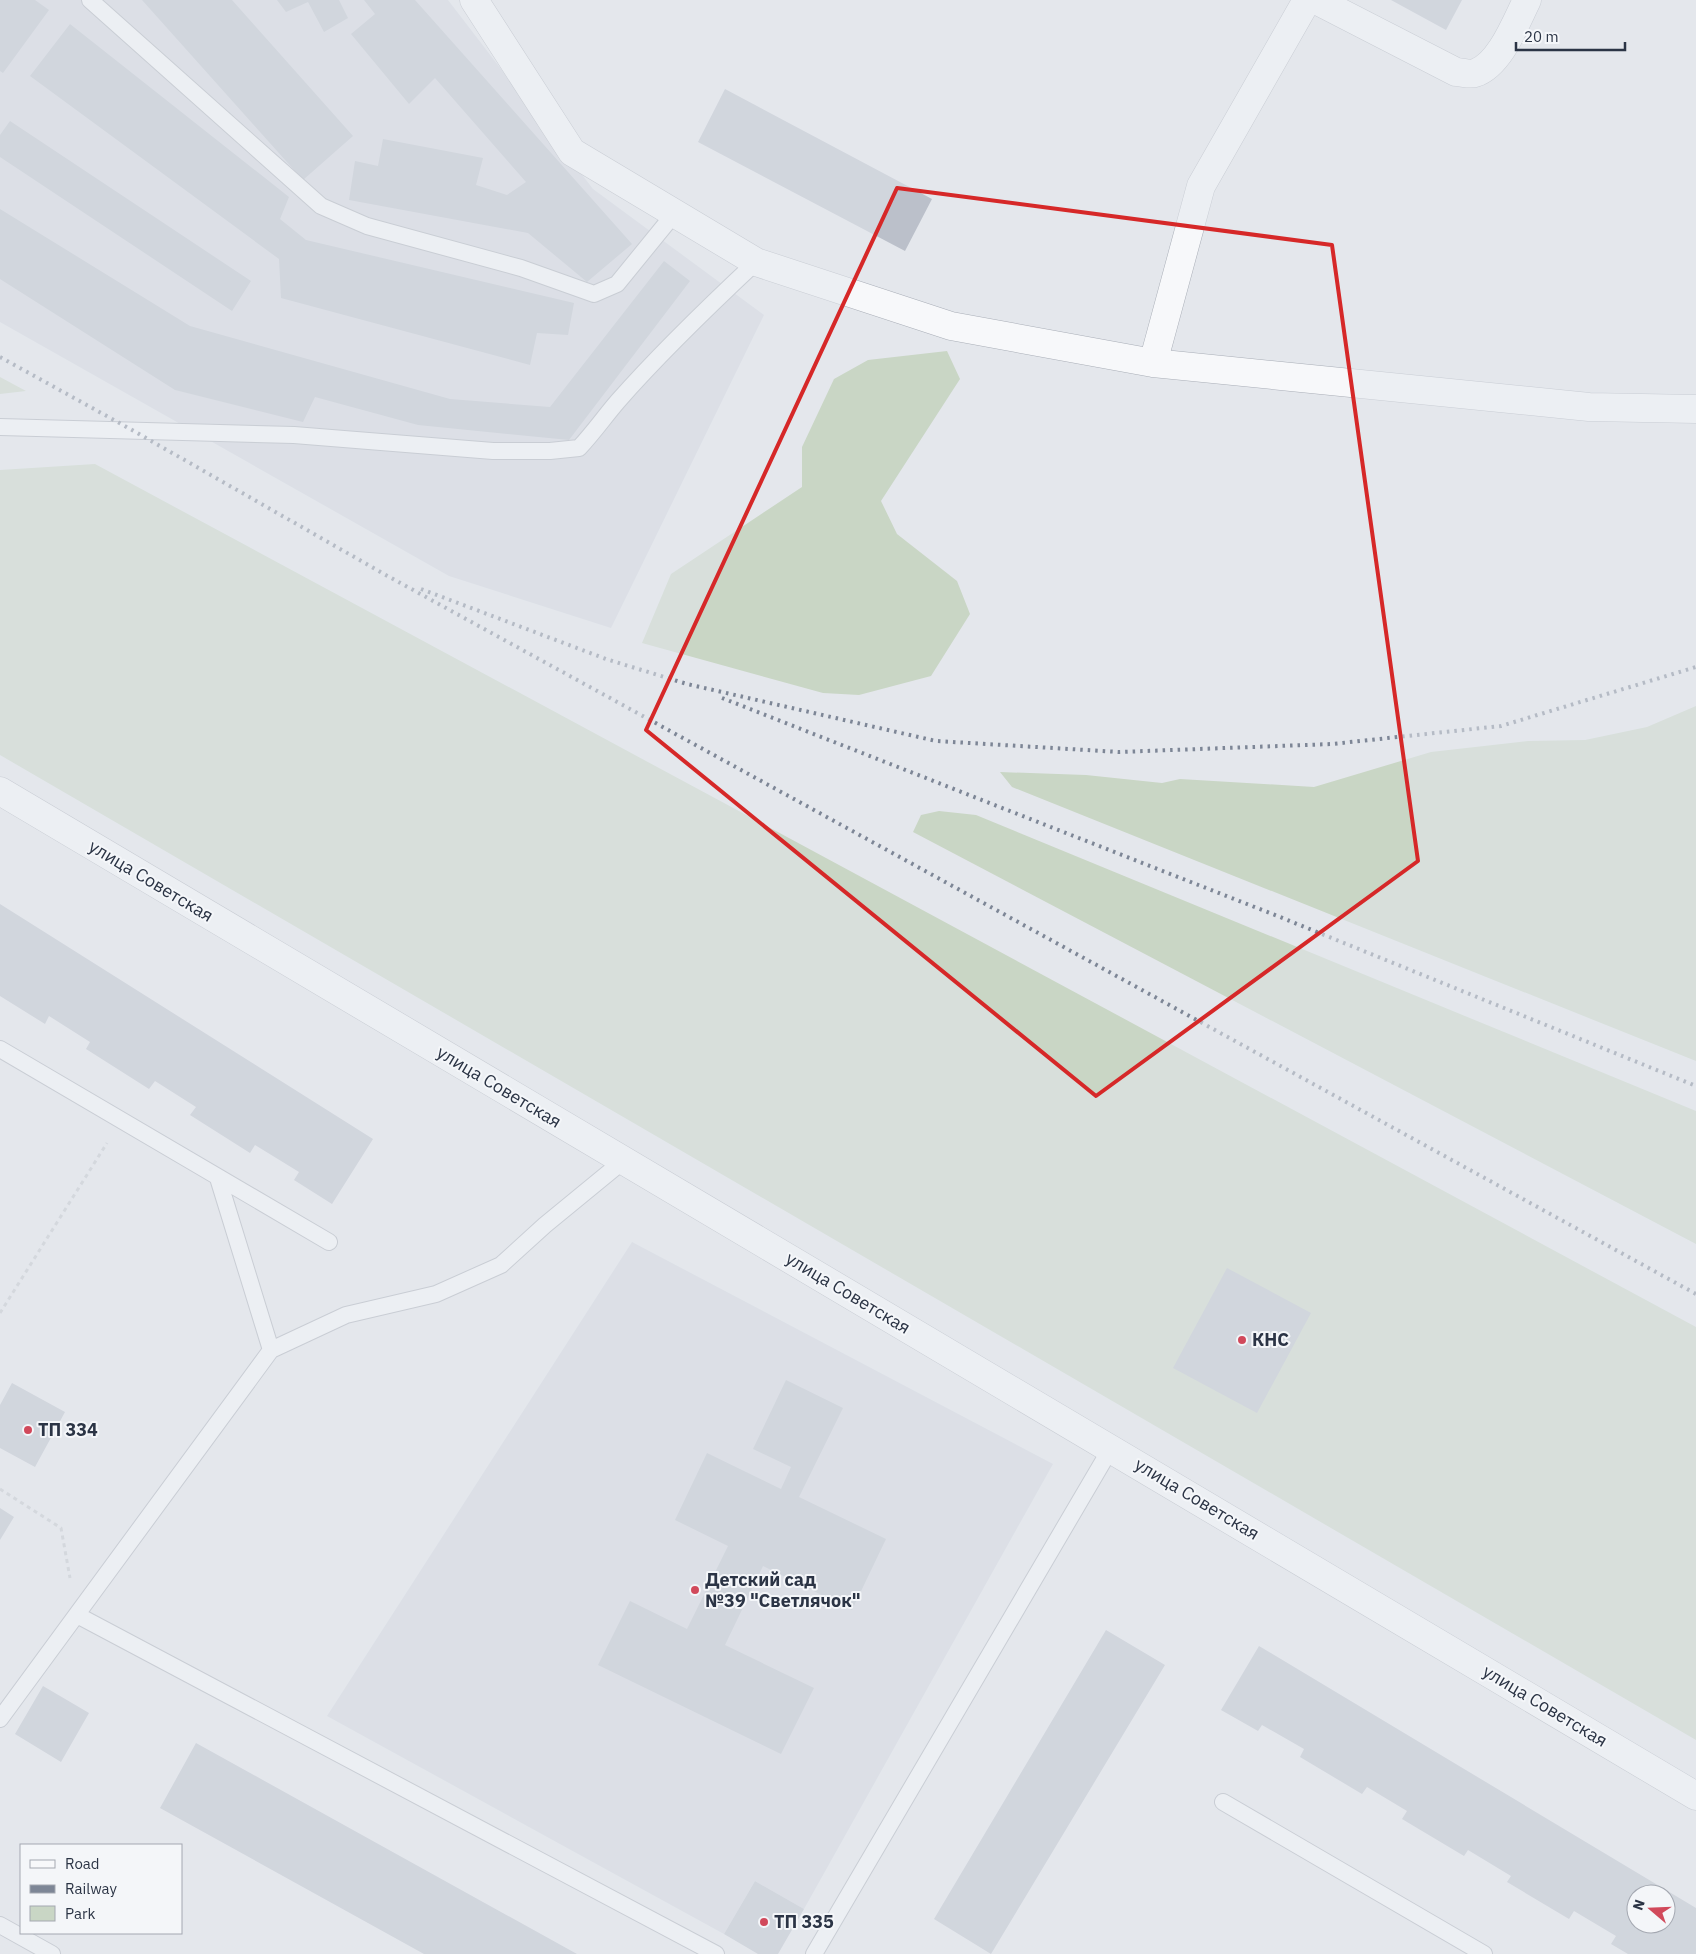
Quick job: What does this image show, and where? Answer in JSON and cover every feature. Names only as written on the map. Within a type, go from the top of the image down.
[{"type":"street","points":[[474,0],[572,152],[756,262],[951,326],[1153,362],[1589,407],[1696,409]]},
{"type":"street","points":[[1153,362],[1202,186],[1308,0]]},
{"type":"street","points":[[1316,0],[1456,72],[1473,74],[1486,68],[1505,44],[1527,0]]},
{"type":"street","name":"улица Советская","points":[[0,791],[1696,1796]]},
{"type":"lane","points":[[90,0],[321,206],[367,226],[521,268],[594,294],[617,284],[674,214]]},
{"type":"lane","points":[[0,427],[294,436],[493,452],[550,451],[580,448],[598,429],[617,402],[688,326],[756,262]]},
{"type":"lane","points":[[0,1049],[328,1242]]},
{"type":"lane","points":[[0,1719],[271,1350],[346,1314],[436,1294],[501,1265],[545,1225],[623,1161]]},
{"type":"lane","points":[[218,1178],[271,1350]]},
{"type":"lane","points":[[814,1954],[1111,1448]]},
{"type":"lane","points":[[77,1615],[716,1954]]},
{"type":"lane","points":[[1223,1802],[1484,1954]]},
{"type":"lane","points":[[0,1925],[52,1954]]},
{"type":"path","points":[[0,1313],[120,1121]]},
{"type":"path","points":[[0,1489],[61,1528],[77,1615]]},
{"type":"highlighted area","points":[[897,188],[1332,245],[1418,861],[1096,1096],[646,730]]},
{"type":"shaded area","points":[[0,0],[448,0],[593,189],[764,315],[611,628],[449,576],[0,322]]},
{"type":"shaded area","name":"Детский сад №39 \"Светлячок\"","points":[[632,1242],[1053,1464],[804,1909],[755,1881],[724,1934],[327,1716]]},
{"type":"green space","points":[[947,351],[960,379],[881,501],[897,534],[957,581],[970,614],[931,676],[859,695],[823,693],[642,643],[671,574],[802,487],[802,447],[834,379],[868,360]]},
{"type":"green space","points":[[0,377],[26,391],[0,394]]},
{"type":"green space","points":[[95,464],[1696,1327],[1696,1740],[0,755],[0,470]]},
{"type":"green space","points":[[1696,706],[1696,1061],[1012,787],[1000,772],[1086,775],[1162,783],[1180,779],[1314,787],[1431,752],[1528,741],[1585,740],[1647,727]]},
{"type":"green space","points":[[939,811],[976,815],[1696,1111],[1696,1244],[913,832],[921,815]]},
{"type":"building","points":[[0,0],[35,0],[49,10],[3,73],[0,71]]},
{"type":"building","points":[[142,0],[232,0],[353,136],[303,180]]},
{"type":"building","points":[[277,0],[339,0],[348,18],[324,32],[308,2],[286,12]]},
{"type":"building","points":[[364,0],[415,0],[632,244],[587,282],[528,233],[349,200],[355,161],[378,166],[383,139],[483,158],[476,185],[507,195],[526,182],[435,78],[409,104],[351,34],[375,14]]},
{"type":"building","points":[[1391,0],[1462,0],[1446,30]]},
{"type":"building","points":[[70,24],[289,197],[280,219],[306,240],[574,303],[568,335],[537,333],[530,365],[281,298],[279,259],[30,76]]},
{"type":"building","points":[[725,89],[932,199],[905,251],[698,142]]},
{"type":"building","points":[[10,121],[251,281],[232,311],[0,157],[0,135]]},
{"type":"building","points":[[0,209],[190,326],[450,399],[550,407],[664,261],[690,281],[569,440],[418,425],[315,397],[303,422],[175,390],[0,279]]},
{"type":"building","points":[[0,904],[373,1139],[332,1204],[294,1180],[299,1172],[255,1145],[250,1153],[190,1115],[196,1107],[155,1081],[149,1089],[86,1049],[90,1042],[49,1016],[45,1024],[0,996]]},
{"type":"building","name":"КНС","points":[[1227,1268],[1311,1313],[1257,1413],[1173,1368]]},
{"type":"building","points":[[786,1380],[843,1408],[799,1497],[886,1539],[852,1610],[763,1566],[725,1645],[814,1688],[781,1754],[598,1665],[630,1601],[687,1629],[728,1546],[675,1520],[707,1453],[781,1489],[791,1467],[753,1449]]},
{"type":"building","name":"ТП 334","points":[[12,1383],[65,1412],[35,1467],[0,1448],[0,1405]]},
{"type":"building","points":[[0,1508],[14,1517],[0,1540]]},
{"type":"building","points":[[1106,1630],[1165,1665],[991,1954],[934,1919]]},
{"type":"building","points":[[1259,1646],[1656,1884],[1626,1884],[1626,1934],[1676,1934],[1676,1896],[1696,1908],[1696,1954],[1628,1954],[1611,1944],[1616,1936],[1574,1911],[1569,1919],[1507,1882],[1511,1876],[1468,1850],[1464,1856],[1402,1819],[1407,1811],[1367,1787],[1362,1794],[1300,1757],[1304,1749],[1262,1725],[1258,1731],[1221,1710]]},
{"type":"building","points":[[43,1686],[89,1713],[61,1762],[15,1734]]},
{"type":"building","points":[[196,1743],[577,1954],[424,1954],[160,1808]]},
{"type":"building","name":"ТП 335","points":[[755,1881],[804,1909],[778,1954],[758,1954],[724,1934]]},
{"type":"railway","points":[[0,357],[384,574],[1696,1294]]},
{"type":"railway","points":[[421,589],[606,659],[687,684],[936,741],[1119,752],[1332,744],[1501,726],[1696,667]]},
{"type":"railway","points":[[722,698],[1280,917],[1696,1086]]},
{"type":"place","name":"КНС","points":[[1242,1340]]},
{"type":"place","name":"ТП 334","points":[[28,1430]]},
{"type":"place","name":"Детский сад №39 \"Светлячок\"","points":[[695,1590]]},
{"type":"place","name":"ТП 335","points":[[764,1922]]}]
